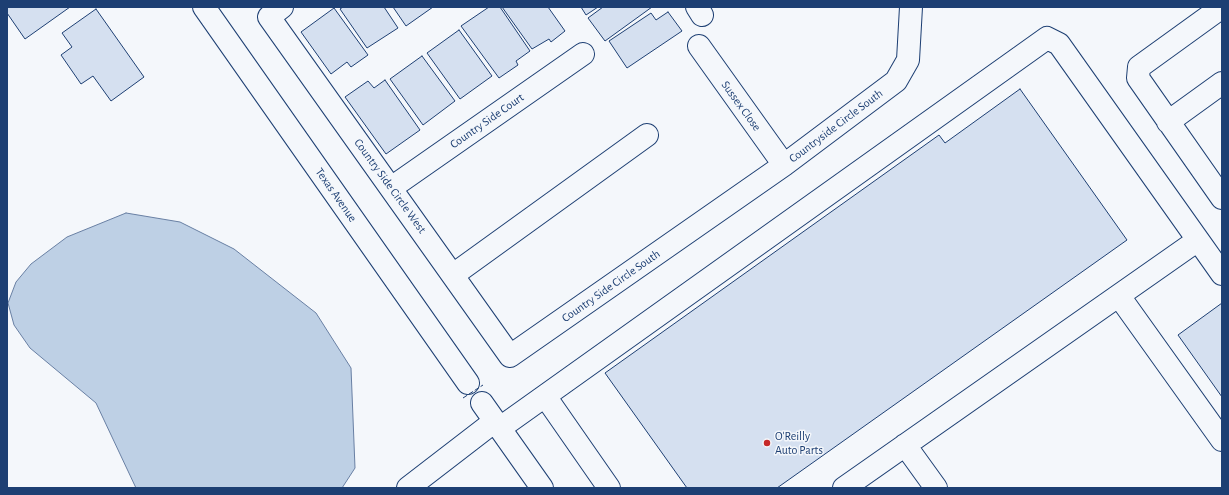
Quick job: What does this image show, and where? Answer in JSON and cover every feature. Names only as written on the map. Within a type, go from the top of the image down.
[{"type":"street","name":"Texas Avenue","points":[[204,7],[468,383]]},
{"type":"street","name":"Countryside Circle South","points":[[711,216],[784,165],[896,81],[908,60],[911,7]]},
{"type":"street","points":[[1222,7],[1139,68],[1138,78],[1222,198]]},
{"type":"street","name":"Country Side Circle West","points":[[275,12],[391,188],[510,356]]},
{"type":"street","points":[[408,488],[492,417],[546,396],[1047,38],[1059,44],[1222,274]]},
{"type":"street","name":"Sussex Close","points":[[699,46],[784,165]]},
{"type":"street","name":"Country Side Court","points":[[391,188],[583,54]]},
{"type":"street","points":[[1168,122],[1222,83]]},
{"type":"street","points":[[453,275],[647,135]]},
{"type":"street","name":"Country Side Circle South","points":[[510,356],[711,216]]},
{"type":"street","points":[[844,488],[1198,240]]},
{"type":"street","points":[[1119,296],[1222,440]]},
{"type":"street","points":[[546,396],[609,488]]},
{"type":"street","points":[[492,417],[542,488]]},
{"type":"street","points":[[905,446],[936,488]]},
{"type":"water","points":[[126,213],[180,222],[234,249],[316,313],[351,368],[355,468],[342,488],[136,488],[96,403],[30,348],[14,325],[8,303],[16,282],[31,264],[67,237]]},
{"type":"building","points":[[7,7],[70,7],[25,39],[7,13]]},
{"type":"building","points":[[343,7],[384,7],[398,28],[367,48],[340,9]]},
{"type":"building","points":[[393,7],[433,7],[406,26]]},
{"type":"building","points":[[489,7],[500,7],[530,51],[516,61],[518,65],[499,78],[461,26]]},
{"type":"building","points":[[502,7],[548,7],[565,31],[551,42],[549,39],[532,49]]},
{"type":"building","points":[[581,7],[598,7],[586,15]]},
{"type":"building","points":[[603,7],[652,7],[605,41],[588,18]]},
{"type":"building","points":[[334,8],[368,55],[351,67],[347,62],[331,74],[301,32]]},
{"type":"building","points":[[96,9],[144,77],[111,101],[93,76],[81,84],[61,55],[72,47],[62,33]]},
{"type":"building","points":[[668,12],[682,31],[627,68],[609,41],[651,13],[656,20]]},
{"type":"building","points":[[459,30],[492,76],[460,99],[427,53]]},
{"type":"building","points":[[422,56],[455,101],[423,125],[390,79]]},
{"type":"building","points":[[385,80],[420,130],[386,154],[345,97],[368,81],[374,88]]},
{"type":"building","points":[[1020,89],[1127,240],[777,488],[687,488],[605,373],[939,135],[945,143]]},
{"type":"building","points":[[1222,303],[1222,397],[1178,335]]},
{"type":"fence","points":[[463,398],[483,385]]},
{"type":"place","name":"O'Reilly Auto Parts","points":[[767,443]]}]
